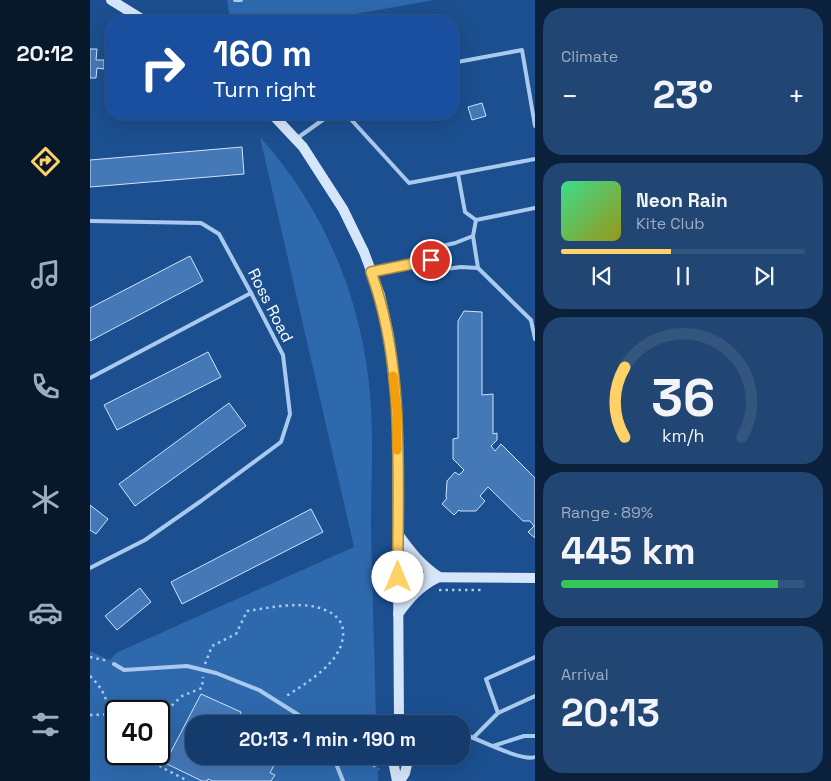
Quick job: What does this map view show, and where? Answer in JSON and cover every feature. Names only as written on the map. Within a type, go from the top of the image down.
[{"type":"street","points":[[111,0],[135,15]]},
{"type":"street","points":[[278,120],[303,147],[343,209],[364,252],[380,295],[389,336],[397,411],[399,715]]},
{"type":"street","points":[[398,534],[424,567],[440,577]]},
{"type":"street","points":[[398,577],[535,578]]},
{"type":"street","points":[[398,614],[412,594],[424,584],[440,577]]},
{"type":"street","points":[[395,765],[399,781]]},
{"type":"street","points":[[399,781],[405,773],[407,765]]},
{"type":"lane","points":[[235,0],[242,0]]},
{"type":"lane","points":[[459,62],[522,50],[535,126]]},
{"type":"lane","points":[[296,139],[322,120]]},
{"type":"lane","points":[[352,120],[409,182],[535,159]]},
{"type":"lane","points":[[458,174],[465,212],[476,220],[535,208]]},
{"type":"lane","points":[[476,220],[472,236],[478,268],[531,320],[535,339]]},
{"type":"lane","name":"Ross Road","points":[[90,221],[201,223],[219,234],[283,356],[290,414],[281,442],[145,540],[90,568]]},
{"type":"lane","points":[[371,272],[431,260],[442,246],[472,236]]},
{"type":"lane","points":[[431,260],[446,269],[461,267],[478,268]]},
{"type":"lane","points":[[90,378],[251,293]]},
{"type":"lane","points":[[498,713],[486,679],[535,657]]},
{"type":"lane","points":[[114,664],[124,670],[186,666],[216,673],[259,690],[299,715]]},
{"type":"lane","points":[[474,737],[498,713],[535,696]]},
{"type":"lane","points":[[470,736],[529,759],[535,757]]},
{"type":"lane","points":[[493,746],[524,736],[535,736]]},
{"type":"lane","points":[[337,765],[343,781]]},
{"type":"path","points":[[431,590],[488,590]]},
{"type":"path","points":[[170,707],[182,696],[202,688],[209,650],[212,646],[236,634],[246,611],[274,607],[303,606],[314,607],[332,614],[342,626],[343,634],[338,651],[326,667],[277,701]]},
{"type":"path","points":[[90,657],[100,658],[114,664]]},
{"type":"path","points":[[90,676],[102,690],[107,700]]},
{"type":"path","points":[[90,715],[105,714]]},
{"type":"path","points":[[160,765],[188,781]]},
{"type":"path","points":[[373,765],[379,769]]},
{"type":"shaded area","points":[[227,0],[434,0],[350,15],[229,15]]},
{"type":"shaded area","points":[[260,137],[283,165],[321,224],[349,290],[366,359],[372,427],[371,527],[376,715],[185,715],[185,765],[377,765],[378,781],[90,781],[90,651],[109,660],[118,652],[354,547]]},
{"type":"building","points":[[90,49],[97,49],[96,60],[104,60],[104,69],[97,68],[96,78],[90,78]]},
{"type":"building","points":[[482,103],[486,116],[472,120],[468,107]]},
{"type":"building","points":[[242,147],[244,174],[90,187],[90,160]]},
{"type":"building","points":[[190,256],[203,281],[90,341],[90,308]]},
{"type":"building","points":[[464,311],[482,312],[482,395],[493,394],[493,434],[497,433],[497,440],[491,446],[495,451],[501,444],[535,478],[535,538],[528,532],[534,526],[530,521],[523,521],[488,487],[480,496],[485,501],[476,511],[459,510],[454,515],[442,504],[447,498],[447,481],[455,472],[459,475],[464,470],[453,459],[453,439],[458,438],[458,321]]},
{"type":"building","points":[[208,352],[221,377],[117,430],[104,405]]},
{"type":"building","points":[[229,403],[246,426],[135,506],[119,484]]},
{"type":"building","points":[[90,505],[108,519],[96,534],[90,530]]},
{"type":"building","points":[[311,509],[323,532],[182,604],[171,582]]},
{"type":"building","points":[[140,588],[151,602],[117,630],[105,616]]},
{"type":"building","points":[[201,694],[241,712],[240,715],[190,715]]},
{"type":"building","points":[[185,725],[185,765],[274,765],[270,773],[275,775],[271,781],[213,781],[208,779],[207,781],[202,781],[169,765],[170,753]]},
{"type":"slow traffic","points":[[393,376],[397,411],[397,450]]},
{"type":"route","points":[[398,577],[397,411],[389,336],[380,295],[371,272],[431,260]]}]
